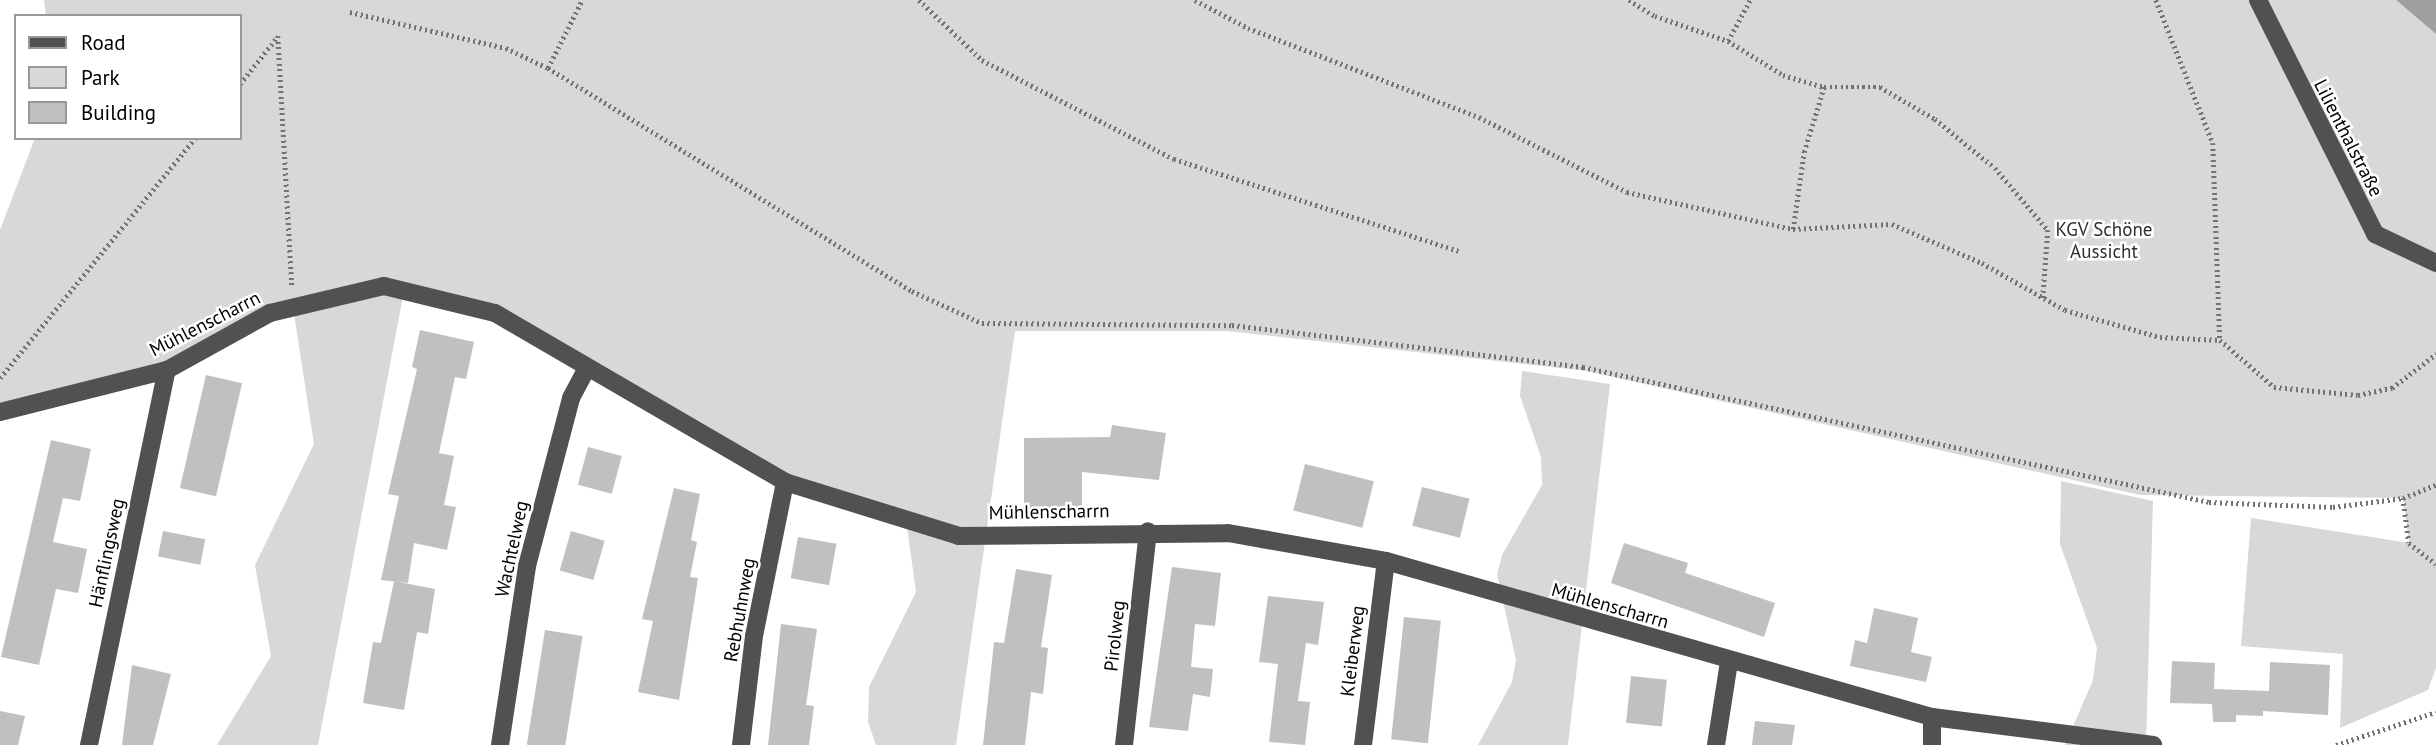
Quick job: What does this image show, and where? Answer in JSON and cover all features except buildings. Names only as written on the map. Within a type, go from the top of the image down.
[{"type":"street","name":"Lilienthalstraße","points":[[2258,0],[2375,234],[2436,263]]},
{"type":"street","name":"Mühlenscharrn","points":[[0,412],[167,370],[293,306],[384,286],[495,313],[785,482],[959,536],[1148,531],[1228,533],[1386,561],[1729,662],[1932,717],[2153,745]]},
{"type":"street","name":"Wachtelweg","points":[[500,745],[527,566],[571,398],[587,368]]},
{"type":"street","name":"Hänflingsweg","points":[[89,745],[167,370]]},
{"type":"street","name":"Rebhuhnweg","points":[[741,745],[754,636],[785,482]]},
{"type":"street","name":"Pirolweg","points":[[1124,745],[1148,531]]},
{"type":"street","name":"Kleiberweg","points":[[1363,745],[1386,561]]},
{"type":"street","points":[[1716,745],[1729,662]]},
{"type":"street","points":[[1932,717],[1932,745]]},
{"type":"path","points":[[548,68],[582,0]]},
{"type":"path","points":[[919,0],[982,60],[1174,159],[1459,251]]},
{"type":"path","points":[[1195,0],[1259,33],[1479,117],[1627,192],[1793,229],[1892,224],[2043,298],[2161,337],[2220,340],[2274,387],[2358,394],[2392,388],[2436,354]]},
{"type":"path","points":[[1629,0],[1655,16],[1728,41],[1783,75],[1824,87],[1880,87],[1935,119],[1995,168],[2048,230],[2043,298]]},
{"type":"path","points":[[1728,41],[1750,0]]},
{"type":"path","points":[[2157,0],[2213,143],[2220,340]]},
{"type":"path","points":[[350,12],[506,48],[548,68],[912,291],[982,323],[1232,325],[1583,367],[1878,434],[2208,502],[2333,507],[2403,498],[2436,485]]},
{"type":"path","points":[[242,81],[278,36],[293,306]]},
{"type":"path","points":[[1793,229],[1804,152],[1824,87]]},
{"type":"path","points":[[0,378],[193,140]]},
{"type":"path","points":[[2403,498],[2409,543],[2436,564]]},
{"type":"path","points":[[2336,745],[2436,712]]},
{"type":"green space","name":"KGV Schöne Aussicht","points":[[44,0],[2396,0],[2436,34],[2436,668],[2428,690],[2340,728],[2343,654],[2241,646],[2251,518],[2409,543],[2403,498],[2140,495],[1587,371],[1227,331],[1015,331],[956,745],[876,745],[868,722],[869,687],[916,592],[906,520],[785,482],[495,313],[404,291],[318,745],[217,745],[271,656],[255,565],[314,444],[293,307],[167,370],[0,412],[0,230],[34,140],[242,140],[242,14],[46,14]]},
{"type":"green space","points":[[1522,371],[1610,384],[1568,745],[1478,745],[1512,682],[1516,660],[1497,574],[1502,555],[1542,485],[1541,457],[1520,396]]},
{"type":"green space","points":[[2061,481],[2153,501],[2146,745],[2065,745],[2093,680],[2097,648],[2060,544]]},
{"type":"shaded area","points":[[2396,0],[2436,0],[2436,34]]}]
